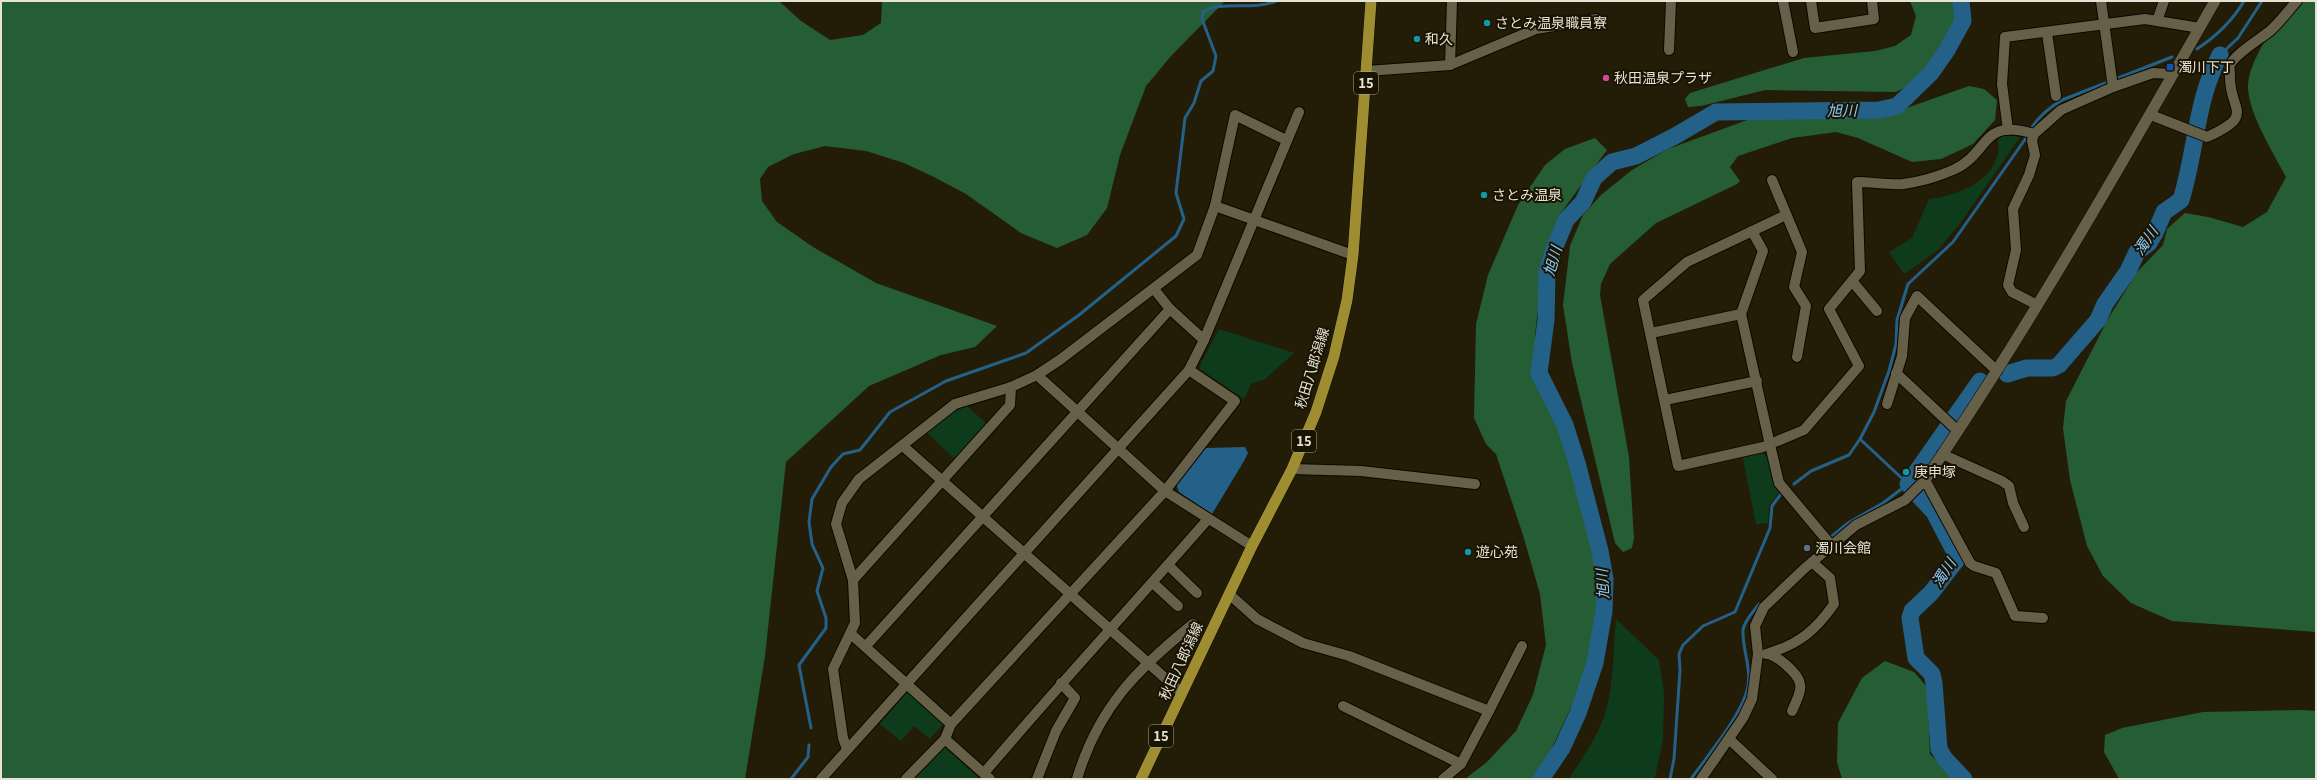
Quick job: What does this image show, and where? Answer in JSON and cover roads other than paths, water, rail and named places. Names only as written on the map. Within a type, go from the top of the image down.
[{"type":"main road","name":"秋田八郎潟線","points":[[1141,779],[1252,546],[1292,469],[1316,412],[1334,356],[1347,300],[1353,255],[1371,1]]},
{"type":"street","points":[[1450,65],[1452,1]]},
{"type":"street","points":[[1669,50],[1671,1]]},
{"type":"street","points":[[1783,1],[1793,52]]},
{"type":"street","points":[[1811,1],[1815,28],[1874,19],[1872,1]]},
{"type":"street","points":[[2101,1],[2112,83]]},
{"type":"street","points":[[2157,21],[2164,1]]},
{"type":"street","points":[[1700,779],[1743,718],[1752,700],[1758,654],[1755,626],[1764,607],[1831,545],[1856,525],[1918,487],[1942,454],[1953,427],[1997,371],[2151,116],[2172,74],[2215,1]]},
{"type":"street","points":[[2151,116],[2207,137],[2225,129],[2231,123],[2238,110],[2229,82],[2230,65],[2237,57],[2271,30],[2297,1]]},
{"type":"street","points":[[1367,71],[1450,65],[1536,29],[1596,19]]},
{"type":"street","points":[[2008,130],[2002,84],[2005,37],[2047,33],[2145,19],[2200,28]]},
{"type":"street","points":[[2047,33],[2056,96]]},
{"type":"street","points":[[1786,215],[1687,262],[1643,300],[1678,466],[1770,445],[1804,430],[1859,366],[1829,309],[1860,271],[1857,182],[1903,184],[1954,169],[1970,158],[1995,132],[2008,130],[2030,133],[2061,110],[2112,83],[2153,73],[2172,74]]},
{"type":"street","points":[[820,779],[1022,553],[1189,370],[1204,340],[1252,220],[1299,112]]},
{"type":"street","points":[[846,749],[833,668],[842,647],[851,634],[855,623],[852,580],[836,524],[842,503],[859,479],[955,404],[1011,387],[1037,375],[1061,359],[1197,255],[1215,206],[1236,115],[1286,140]]},
{"type":"street","points":[[2030,133],[2035,155],[2029,175],[2013,208],[2016,250],[2008,285],[2012,292],[2037,305]]},
{"type":"street","points":[[1772,180],[1802,252],[1794,287],[1806,306],[1797,357]]},
{"type":"street","points":[[1215,206],[1353,255]]},
{"type":"street","points":[[1752,231],[1763,251],[1741,314],[1779,483],[1831,545]]},
{"type":"street","points":[[1852,281],[1877,311]]},
{"type":"street","points":[[1154,289],[1170,309],[1204,340]]},
{"type":"street","points":[[1887,404],[1902,356],[1906,318],[1916,296],[1997,371]]},
{"type":"street","points":[[866,646],[1170,309]]},
{"type":"street","points":[[1651,334],[1741,314]]},
{"type":"street","points":[[906,779],[945,739],[951,724],[1165,490],[1235,401],[1189,370]]},
{"type":"street","points":[[1896,373],[1953,427]]},
{"type":"street","points":[[1037,375],[1076,412],[1165,490],[1252,546]]},
{"type":"street","points":[[1665,400],[1757,381]]},
{"type":"street","points":[[852,580],[943,482],[1010,405],[1011,387]]},
{"type":"street","points":[[903,446],[1022,553],[1182,693]]},
{"type":"street","points":[[1942,454],[2002,481],[2009,486],[2024,527]]},
{"type":"street","points":[[1292,469],[1361,471],[1475,484]]},
{"type":"street","points":[[1918,487],[1970,563],[1974,566],[1996,573],[2015,616],[2043,618]]},
{"type":"street","points":[[945,739],[987,776],[1060,683],[1111,630],[1208,519]]},
{"type":"street","points":[[1758,654],[1783,649],[1804,638],[1820,624],[1834,604],[1830,578],[1812,562]]},
{"type":"street","points":[[1168,565],[1197,593]]},
{"type":"street","points":[[1153,583],[1178,606]]},
{"type":"street","points":[[1229,594],[1257,619],[1303,643],[1349,656],[1489,711]]},
{"type":"street","points":[[1077,779],[1091,740],[1115,698],[1147,662],[1193,624]]},
{"type":"street","points":[[851,634],[951,724]]},
{"type":"street","points":[[1443,779],[1461,764],[1522,646]]},
{"type":"street","points":[[1769,653],[1798,676],[1801,685],[1792,711]]},
{"type":"street","points":[[1037,779],[1056,732],[1075,698],[1060,683]]},
{"type":"street","points":[[1343,706],[1461,764]]},
{"type":"street","points":[[1729,738],[1772,779]]},
{"type":"water","points":[[1245,447],[1248,453],[1212,514],[1179,492],[1176,484],[1205,448]]},
{"type":"waterway","points":[[811,728],[799,665],[826,628],[826,618],[817,591],[823,568],[812,544],[809,522],[812,499],[831,467],[843,454],[860,450],[890,412],[946,381],[1026,353],[1079,315],[1176,236],[1184,219],[1176,193],[1185,118],[1194,103],[1201,81],[1213,71],[1216,56],[1202,19],[1203,12],[1210,8],[1267,4],[1276,1]]},
{"type":"waterway","name":"旭川","points":[[1541,779],[1562,748],[1578,713],[1595,663],[1604,611],[1605,579],[1600,551],[1577,463],[1565,425],[1539,373],[1546,320],[1547,272],[1554,249],[1566,220],[1583,202],[1594,178],[1612,162],[1636,156],[1675,136],[1716,112],[1879,110],[1897,106],[1931,73],[1947,50],[1963,21],[1961,1]]},
{"type":"waterway","points":[[2197,49],[2223,28],[2235,15],[2244,1]]},
{"type":"waterway","points":[[2220,55],[2238,38],[2262,1]]},
{"type":"waterway","name":"濁川","points":[[2007,374],[2027,368],[2053,368],[2059,365],[2098,320],[2105,304],[2128,271],[2137,252],[2149,243],[2164,212],[2181,200],[2206,89],[2220,55]]},
{"type":"waterway","points":[[1794,484],[1811,471],[1849,455],[1860,439],[1874,412],[1889,371],[1896,344],[1897,320],[1908,284],[1953,242],[2026,138],[2032,126],[2046,111],[2062,100],[2172,57]]},
{"type":"waterway","name":"濁川","points":[[1964,779],[1945,759],[1939,749],[1934,683],[1932,674],[1916,658],[1910,618],[1912,611],[1931,593],[1958,558],[1934,512],[1908,484],[1980,381]]},
{"type":"waterway","points":[[1831,537],[1848,523],[1883,503],[1908,484],[1860,439]]},
{"type":"waterway","points":[[1670,779],[1674,759],[1680,670],[1679,654],[1683,645],[1703,626],[1735,612],[1770,528],[1772,506],[1781,494]]},
{"type":"waterway","points":[[1691,779],[1714,749],[1729,726],[1746,694],[1749,678],[1743,630],[1747,620],[1759,604]]},
{"type":"waterway","points":[[791,779],[808,757],[809,745]]},
{"type":"place","name":"さとみ温泉職員寮","points":[[1487,23]]},
{"type":"place","name":"和久","points":[[1417,39]]},
{"type":"place","name":"濁川下丁","points":[[2170,67]]},
{"type":"place","name":"秋田温泉プラザ","points":[[1606,78]]},
{"type":"place","name":"さとみ温泉","points":[[1484,195]]},
{"type":"place","name":"庚申塚","points":[[1906,472]]},
{"type":"place","name":"濁川会館","points":[[1807,548]]},
{"type":"place","name":"遊心苑","points":[[1468,552]]}]
